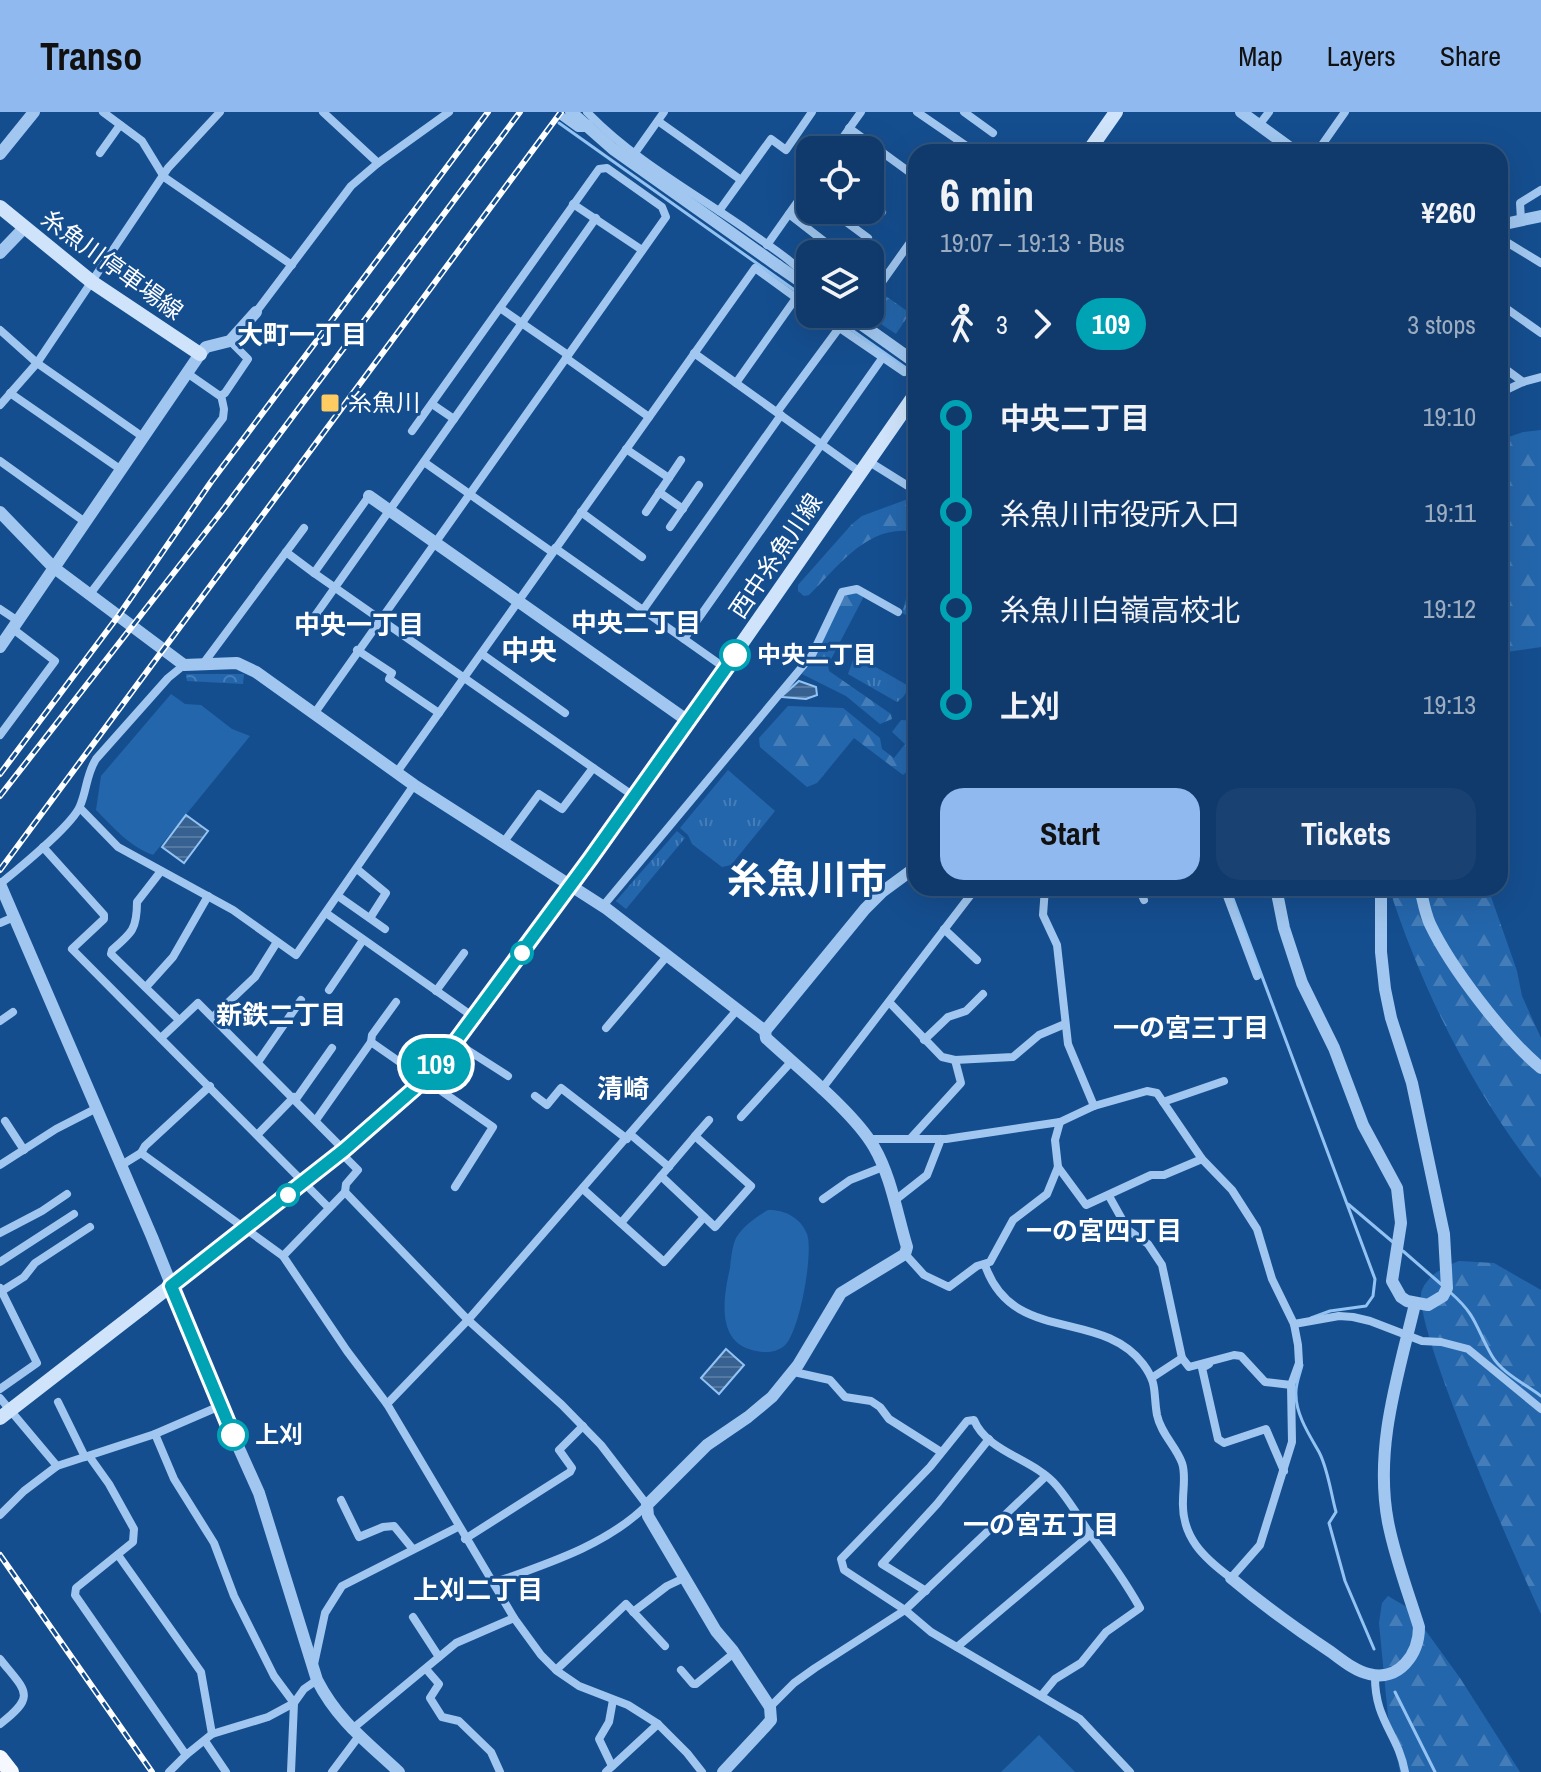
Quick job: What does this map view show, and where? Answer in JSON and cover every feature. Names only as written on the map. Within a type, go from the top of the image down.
[{"type":"highway","points":[[0,1758],[11,1772]]},
{"type":"main road","points":[[1094,144],[1116,112]]},
{"type":"main road","name":"糸魚川停車場線","points":[[0,207],[92,282],[200,354]]},
{"type":"main road","name":"西中糸魚川線","points":[[0,1418],[343,1151],[423,1079],[475,1018],[635,797],[908,404]]},
{"type":"street","points":[[0,154],[34,112]]},
{"type":"street","points":[[103,112],[146,145],[164,177],[292,265]]},
{"type":"street","points":[[0,405],[37,363],[168,168],[220,112]]},
{"type":"street","points":[[323,112],[378,163]]},
{"type":"street","points":[[0,647],[200,354],[206,347],[230,341],[256,312],[351,186],[449,112]]},
{"type":"street","points":[[617,175],[664,112]]},
{"type":"street","points":[[719,211],[771,139],[786,150],[812,112]]},
{"type":"street","points":[[844,136],[861,112]]},
{"type":"street","points":[[917,112],[964,144]]},
{"type":"street","points":[[964,112],[993,133]]},
{"type":"street","points":[[1241,112],[1285,144]]},
{"type":"street","points":[[1259,125],[1269,112]]},
{"type":"street","points":[[1323,144],[1345,112]]},
{"type":"street","points":[[566,114],[578,128],[585,128],[590,115],[632,151],[796,266]]},
{"type":"street","points":[[566,114],[796,278]]},
{"type":"street","points":[[658,121],[741,180]]},
{"type":"street","points":[[100,153],[120,125]]},
{"type":"street","points":[[849,128],[908,171]]},
{"type":"street","points":[[314,714],[378,619],[666,217],[662,207],[607,168],[599,169],[412,431]]},
{"type":"street","points":[[1521,220],[1520,203],[1541,190]]},
{"type":"street","points":[[573,204],[642,250]]},
{"type":"street","points":[[767,245],[796,205]]},
{"type":"street","points":[[789,214],[822,240]]},
{"type":"street","points":[[1508,223],[1541,216]]},
{"type":"street","points":[[312,620],[596,218]]},
{"type":"street","points":[[849,224],[868,238]]},
{"type":"street","points":[[0,253],[24,228]]},
{"type":"street","points":[[1508,243],[1541,263]]},
{"type":"street","points":[[884,279],[908,245]]},
{"type":"street","points":[[397,772],[755,268],[796,298],[736,383]]},
{"type":"street","points":[[500,308],[649,417]]},
{"type":"street","points":[[1508,310],[1541,333]]},
{"type":"street","points":[[643,610],[839,328],[904,372]]},
{"type":"street","points":[[870,328],[908,357]]},
{"type":"street","points":[[0,330],[37,363],[143,437]]},
{"type":"street","points":[[221,395],[248,359],[230,341]]},
{"type":"street","points":[[694,353],[821,443],[908,487]]},
{"type":"street","points":[[684,639],[883,357]]},
{"type":"street","points":[[1508,371],[1523,382]]},
{"type":"street","points":[[90,594],[223,418],[221,395],[187,373]]},
{"type":"street","points":[[1508,389],[1541,377]]},
{"type":"street","points":[[10,393],[120,469]]},
{"type":"street","points":[[432,404],[454,419]]},
{"type":"street","points":[[626,449],[669,478]]},
{"type":"street","points":[[646,512],[681,460]]},
{"type":"street","points":[[0,461],[85,522]]},
{"type":"street","points":[[424,462],[726,668]]},
{"type":"street","points":[[670,527],[699,485]]},
{"type":"street","points":[[659,492],[683,509]]},
{"type":"street","points":[[314,573],[369,496],[688,721]]},
{"type":"street","points":[[0,512],[53,567],[184,665],[230,663],[244,666],[414,785],[603,906],[765,1031],[766,1038],[869,1139],[883,1167],[907,1247],[905,1254],[841,1293],[794,1372],[761,1408],[707,1445],[647,1505],[605,1536],[539,1567],[493,1583]]},
{"type":"street","points":[[581,512],[642,557]]},
{"type":"street","points":[[202,665],[304,528]]},
{"type":"street","points":[[286,552],[635,797]]},
{"type":"street","points":[[603,906],[812,655],[842,592],[857,589],[898,612]]},
{"type":"street","points":[[0,609],[55,661],[0,735]]},
{"type":"street","points":[[357,650],[392,673],[389,679],[439,713]]},
{"type":"street","points":[[482,654],[565,713]]},
{"type":"street","points":[[184,665],[168,678],[96,759],[87,774],[80,808],[43,847],[0,884],[259,1493],[315,1675],[330,1705],[355,1733],[399,1772]]},
{"type":"street","points":[[503,843],[539,794],[562,809],[593,768]]},
{"type":"street","points":[[80,808],[118,847],[208,896],[296,955],[414,785]]},
{"type":"street","points":[[43,847],[104,915],[104,919],[72,949],[329,1208]]},
{"type":"street","points":[[357,869],[386,893],[370,918]]},
{"type":"street","points":[[161,871],[137,902],[138,919],[135,926],[111,954],[179,1020]]},
{"type":"street","points":[[765,1031],[865,909],[908,873]]},
{"type":"street","points":[[146,987],[173,957],[208,896]]},
{"type":"street","points":[[338,896],[385,929]]},
{"type":"street","points":[[821,1090],[970,896]]},
{"type":"street","points":[[1044,896],[1043,915],[1057,945],[1070,1049],[1094,1106]]},
{"type":"street","points":[[1142,896],[1144,900]]},
{"type":"street","points":[[1227,896],[1257,976]]},
{"type":"street","points":[[1278,896],[1284,928],[1302,983],[1334,1048],[1363,1125],[1394,1178],[1401,1223],[1392,1281],[1401,1297],[1415,1304],[1428,1305],[1443,1296],[1448,1280],[1446,1252],[1412,1083],[1385,989],[1381,952],[1381,896]]},
{"type":"street","points":[[1422,896],[1431,925],[1466,980],[1498,1024],[1541,1068]]},
{"type":"street","points":[[326,913],[475,1018]]},
{"type":"street","points":[[0,923],[14,917]]},
{"type":"street","points":[[944,929],[977,960]]},
{"type":"street","points":[[329,990],[363,940]]},
{"type":"street","points":[[213,1017],[255,977],[277,942]]},
{"type":"street","points":[[436,991],[464,953]]},
{"type":"street","points":[[606,1028],[668,955]]},
{"type":"street","points":[[924,1040],[948,1017],[966,1011],[983,994]]},
{"type":"street","points":[[258,1062],[301,1000]]},
{"type":"street","points":[[316,1120],[396,1002]]},
{"type":"street","points":[[161,1038],[198,1003],[295,1098],[358,1170],[346,1184],[345,1192],[283,1256]]},
{"type":"street","points":[[890,1003],[942,1057],[955,1060],[1013,1057],[1039,1035],[1065,1024]]},
{"type":"street","points":[[387,1404],[468,1320],[737,1010]]},
{"type":"street","points":[[0,1021],[13,1012]]},
{"type":"street","points":[[371,1042],[493,1127],[455,1187]]},
{"type":"street","points":[[455,1042],[508,1076]]},
{"type":"street","points":[[257,1135],[295,1098],[332,1048]]},
{"type":"street","points":[[911,1138],[961,1083],[955,1060]]},
{"type":"street","points":[[741,1117],[791,1062]]},
{"type":"street","points":[[1163,1102],[1224,1081]]},
{"type":"street","points":[[120,1166],[141,1153],[210,1086]]},
{"type":"street","points":[[535,1096],[547,1105],[561,1088],[669,1167]]},
{"type":"street","points":[[869,1139],[941,1139],[1060,1122],[1094,1106],[1147,1091],[1157,1093],[1202,1159],[1232,1190],[1257,1229],[1272,1279],[1294,1324],[1299,1363],[1291,1385],[1292,1442],[1260,1545],[1231,1578]]},
{"type":"street","points":[[0,1165],[95,1109]]},
{"type":"street","points":[[621,1223],[709,1120]]},
{"type":"street","points":[[5,1121],[24,1150]]},
{"type":"street","points":[[905,1254],[924,1275],[949,1287],[995,1257],[1013,1220],[1047,1194],[1058,1167],[1055,1140],[1060,1122]]},
{"type":"street","points":[[661,1176],[715,1227],[751,1186],[695,1136]]},
{"type":"street","points":[[894,1201],[927,1175],[941,1139]]},
{"type":"street","points":[[141,1153],[283,1256],[387,1404],[514,1618],[556,1670],[579,1686],[628,1705],[658,1724],[702,1772]]},
{"type":"street","points":[[1058,1167],[1086,1205],[1151,1175],[1164,1175],[1202,1159]]},
{"type":"street","points":[[823,1199],[850,1180],[883,1167]]},
{"type":"street","points":[[583,1189],[664,1262],[704,1217]]},
{"type":"street","points":[[345,1192],[468,1320],[583,1426],[647,1505],[648,1516],[716,1631],[770,1707],[771,1720],[723,1772]]},
{"type":"street","points":[[0,1233],[67,1194]]},
{"type":"street","points":[[1109,1196],[1128,1230],[1148,1244],[1162,1265],[1182,1358],[1189,1367],[1234,1355],[1241,1356],[1265,1382],[1291,1385]]},
{"type":"street","points":[[0,1262],[74,1214]]},
{"type":"street","points":[[0,1389],[37,1363],[1,1290],[24,1277],[35,1263],[90,1227]]},
{"type":"street","points":[[985,1265],[1000,1294],[1020,1311],[1036,1319],[1103,1336],[1138,1357],[1153,1377],[1157,1417],[1184,1469],[1184,1523],[1191,1540],[1204,1557],[1291,1626],[1352,1666],[1375,1674],[1392,1672],[1405,1665],[1419,1641],[1419,1627],[1393,1546],[1384,1489],[1385,1437],[1415,1304]]},
{"type":"street","points":[[1294,1324],[1339,1316],[1353,1317],[1422,1341],[1468,1349],[1541,1409]]},
{"type":"street","points":[[1153,1377],[1182,1358]]},
{"type":"street","points":[[1209,1363],[1202,1368],[1218,1439],[1224,1443],[1266,1429],[1284,1471]]},
{"type":"street","points":[[794,1372],[830,1380],[845,1397],[871,1401],[889,1419],[941,1452]]},
{"type":"street","points":[[0,1398],[57,1466]]},
{"type":"street","points":[[58,1402],[87,1457],[109,1484],[134,1529],[133,1542],[76,1588],[75,1595],[186,1755]]},
{"type":"street","points":[[0,1515],[24,1491],[57,1466],[155,1434],[220,1406]]},
{"type":"street","points":[[1041,1696],[1055,1679],[1081,1663],[1106,1632],[1140,1608],[1126,1583],[1055,1483],[978,1431],[974,1420],[967,1421],[930,1467],[841,1559],[844,1570],[905,1610],[931,1632],[1080,1719],[1130,1772]]},
{"type":"street","points":[[465,1539],[570,1472],[572,1468],[559,1450],[583,1426]]},
{"type":"street","points":[[155,1434],[174,1479],[214,1543],[234,1596],[274,1676],[294,1703],[291,1772]]},
{"type":"street","points":[[926,1591],[882,1564],[937,1504],[989,1439]]},
{"type":"street","points":[[770,1707],[794,1683],[905,1610],[1046,1476]]},
{"type":"street","points":[[341,1500],[359,1537],[394,1526],[412,1548]]},
{"type":"street","points":[[169,1772],[212,1734],[268,1717],[294,1703],[315,1675],[325,1613],[342,1586],[458,1527]]},
{"type":"street","points":[[957,1647],[1091,1534]]},
{"type":"street","points":[[118,1555],[201,1672],[212,1734]]},
{"type":"street","points":[[633,1612],[667,1586],[686,1577]]},
{"type":"street","points":[[556,1670],[626,1604],[665,1646]]},
{"type":"street","points":[[413,1617],[439,1657]]},
{"type":"street","points":[[332,1772],[355,1733],[439,1657],[456,1643],[514,1618]]},
{"type":"street","points":[[681,1670],[696,1684],[734,1653]]},
{"type":"street","points":[[0,1659],[25,1696],[19,1709],[0,1724]]},
{"type":"street","points":[[426,1669],[439,1684],[430,1698],[442,1717],[459,1721],[491,1752],[500,1772]]},
{"type":"street","points":[[1375,1674],[1375,1697],[1381,1718],[1403,1758],[1405,1772]]},
{"type":"street","points":[[613,1700],[609,1722],[599,1739],[609,1769],[658,1724]]},
{"type":"street","points":[[205,1741],[226,1772]]},
{"type":"green space","points":[[884,295],[908,312],[896,334],[884,326]]},
{"type":"green space","points":[[1541,430],[1541,647],[1508,652],[1508,437]]},
{"type":"green space","points":[[908,499],[908,532],[883,534],[869,540],[809,595],[804,596],[798,591],[798,585],[862,516]]},
{"type":"green space","points":[[855,592],[863,598],[828,665],[829,671],[891,714],[892,719],[880,724],[846,696],[802,674],[822,643],[845,594]]},
{"type":"green space","points":[[908,593],[908,616],[902,613]]},
{"type":"green space","points":[[858,657],[907,685],[903,697],[897,702],[848,674],[853,660]]},
{"type":"green space","points":[[186,674],[244,674],[243,684],[187,681]]},
{"type":"green space","points":[[171,694],[185,704],[201,705],[232,729],[250,736],[153,855],[129,842],[96,810],[101,776]]},
{"type":"green space","points":[[788,706],[843,708],[880,738],[882,749],[894,758],[905,744],[892,732],[901,720],[908,720],[908,770],[903,775],[854,738],[817,783],[807,787],[760,747],[759,738]]},
{"type":"green space","points":[[728,770],[775,811],[731,865],[722,867],[692,844],[680,828]]},
{"type":"green space","points":[[677,831],[685,838],[626,909],[616,901]]},
{"type":"green space","points":[[1392,896],[1491,896],[1517,971],[1522,996],[1541,1038],[1541,1178],[1493,1111],[1452,1040]]},
{"type":"green space","points":[[768,1210],[780,1211],[796,1219],[807,1234],[809,1244],[804,1293],[790,1339],[780,1349],[763,1352],[749,1349],[731,1336],[725,1303],[736,1238],[750,1222]]},
{"type":"green space","points":[[1459,1261],[1494,1263],[1541,1290],[1541,1614],[1469,1447],[1432,1347],[1423,1311],[1422,1290],[1425,1284],[1438,1272]]},
{"type":"green space","points":[[1388,1596],[1410,1609],[1460,1678],[1520,1772],[1400,1772],[1388,1716],[1379,1623],[1382,1603]]},
{"type":"green space","points":[[1039,1735],[1075,1772],[1001,1772]]},
{"type":"shaded area","points":[[799,681],[816,687],[817,695],[806,699],[781,697]]},
{"type":"shaded area","points":[[186,815],[208,831],[184,863],[162,847]]},
{"type":"shaded area","points":[[726,1349],[744,1365],[719,1394],[701,1378]]},
{"type":"waterway","points":[[559,123],[796,291]]},
{"type":"waterway","points":[[849,328],[908,369]]},
{"type":"waterway","points":[[1232,896],[1375,1279],[1373,1296],[1366,1306],[1330,1311],[1311,1318]]},
{"type":"waterway","points":[[1348,1204],[1394,1243]]},
{"type":"waterway","points":[[1403,1251],[1442,1285]]},
{"type":"waterway","points":[[1451,1293],[1471,1316],[1496,1362],[1541,1396]]},
{"type":"waterway","points":[[1302,1365],[1296,1391],[1298,1410],[1325,1466],[1336,1512],[1329,1523],[1345,1581],[1374,1649]]},
{"type":"waterway","points":[[1395,1692],[1435,1772]]},
{"type":"railway","points":[[0,774],[119,615],[211,482],[488,112]]},
{"type":"railway","points":[[0,796],[222,511],[520,112]]},
{"type":"railway","points":[[0,870],[561,112]]},
{"type":"railway","points":[[0,1555],[152,1772]]},
{"type":"bus line","name":"109","points":[[233,1435],[171,1286],[344,1150],[415,1088],[447,1053],[735,655]]},
{"type":"place","name":"糸魚川","points":[[330,403]]},
{"type":"place","name":"中央二丁目","points":[[735,655]]},
{"type":"place","name":"上刈","points":[[233,1435]]},
{"type":"district","name":"大町一丁目","points":[[302,335]]},
{"type":"district","name":"中央二丁目","points":[[636,623]]},
{"type":"district","name":"中央一丁目","points":[[359,625]]},
{"type":"district","name":"中央","points":[[529,650]]},
{"type":"district","name":"糸魚川市","points":[[807,879]]},
{"type":"district","name":"新鉄二丁目","points":[[281,1015]]},
{"type":"district","name":"一の宮三丁目","points":[[1191,1028]]},
{"type":"district","name":"清崎","points":[[623,1089]]},
{"type":"district","name":"一の宮四丁目","points":[[1104,1231]]},
{"type":"district","name":"一の宮五丁目","points":[[1041,1525]]},
{"type":"district","name":"上刈二丁目","points":[[478,1590]]}]
